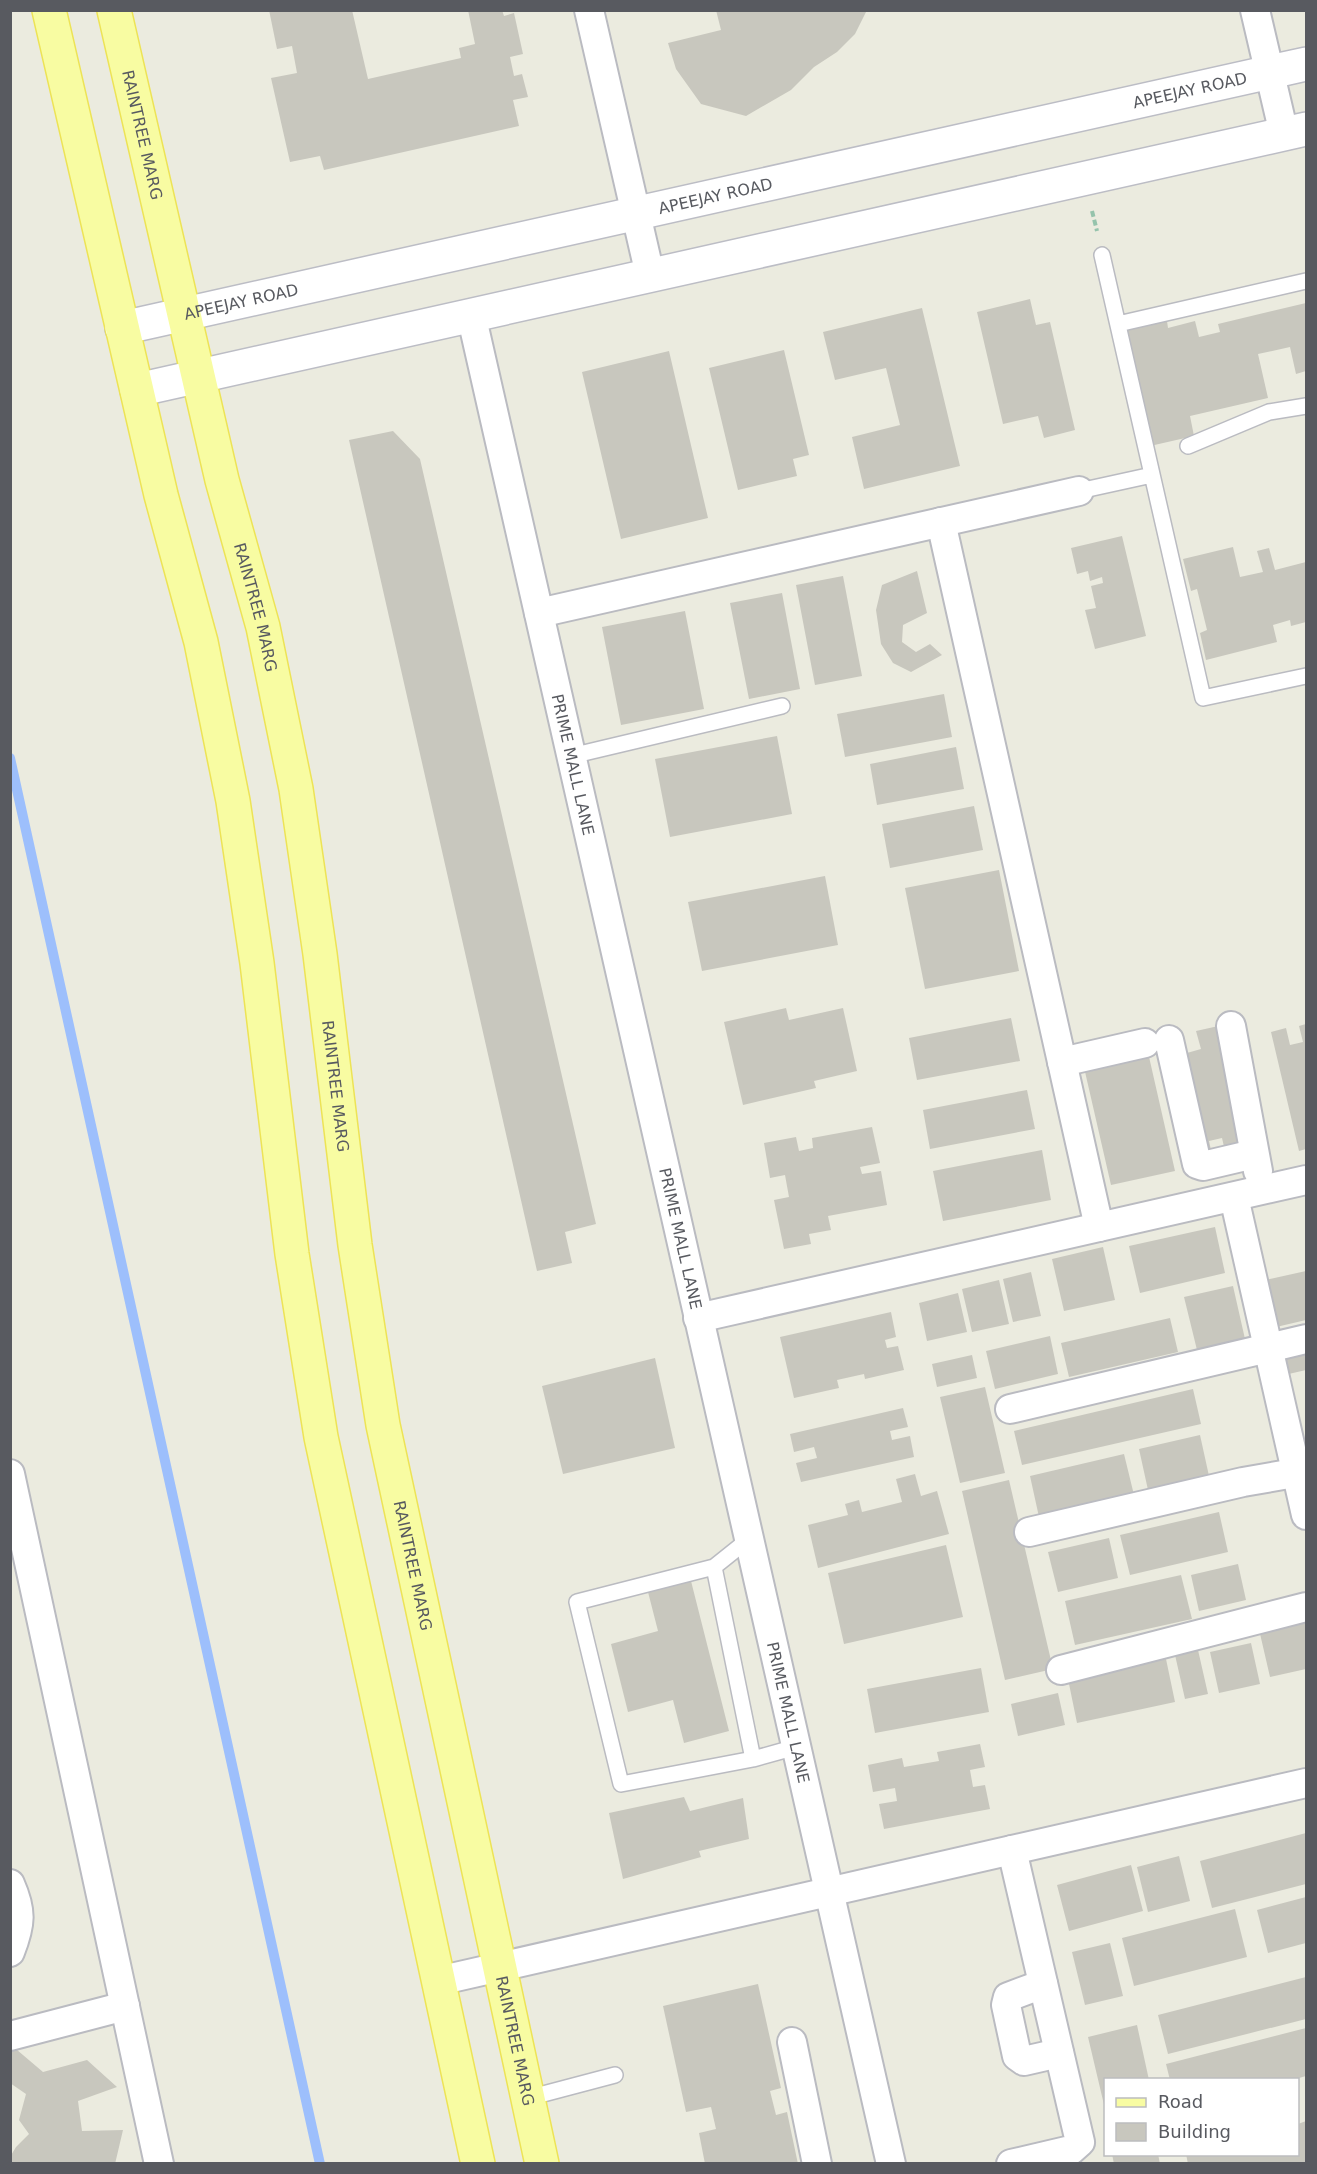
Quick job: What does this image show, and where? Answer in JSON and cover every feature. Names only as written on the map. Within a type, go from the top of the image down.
[{"type":"main road","points":[[49,10],[161,495],[201,642],[233,801],[257,963],[292,1254],[321,1437],[478,2163]]},
{"type":"main road","name":"RAINTREE MARG","points":[[114,10],[222,480],[262,627],[296,789],[320,954],[358,1267],[382,1425],[542,2163]]},
{"type":"main road","name":"APEEJAY ROAD","points":[[122,328],[1306,64]]},
{"type":"main road","points":[[137,390],[1295,131]]},
{"type":"street","points":[[589,10],[650,275]]},
{"type":"street","points":[[1255,10],[1269,72],[1295,131]]},
{"type":"street","name":"PRIME MALL LANE","points":[[471,314],[891,2163]]},
{"type":"street","points":[[539,613],[1079,491]]},
{"type":"street","points":[[941,522],[1099,1227]]},
{"type":"street","points":[[1231,1026],[1254,1154],[1248,1194],[1269,1348],[1302,1472],[1306,1515]]},
{"type":"street","points":[[1062,1062],[1158,1042]]},
{"type":"street","points":[[1158,1042],[1197,1164],[1203,1166],[1254,1154]]},
{"type":"street","points":[[1158,1042],[1194,1206]]},
{"type":"street","points":[[698,1318],[1306,1180]]},
{"type":"street","points":[[1010,1409],[1306,1339]]},
{"type":"street","points":[[1029,1532],[1243,1482],[1302,1472]]},
{"type":"street","points":[[10,1474],[22,1584],[125,2006],[159,2163]]},
{"type":"street","points":[[1061,1670],[1306,1606]]},
{"type":"street","points":[[438,1981],[1306,1783]]},
{"type":"street","points":[[1011,2163],[1071,2150],[1080,2142],[1012,1850]]},
{"type":"street","points":[[10,1884],[19,1904],[18,1931],[10,1952]]},
{"type":"street","points":[[1043,1984],[1008,1997],[1006,2005],[1017,2056],[1024,2061],[1059,2053]]},
{"type":"street","points":[[10,2036],[125,2006]]},
{"type":"street","points":[[792,2042],[817,2163]]},
{"type":"lane","points":[[1102,255],[1203,698],[1306,676]]},
{"type":"lane","points":[[1118,324],[1306,281]]},
{"type":"lane","points":[[1188,446],[1269,412],[1306,406]]},
{"type":"lane","points":[[1079,491],[1152,475]]},
{"type":"lane","points":[[571,756],[782,706]]},
{"type":"lane","points":[[749,1539],[714,1568],[578,1602],[621,1784],[753,1758],[795,1747]]},
{"type":"lane","points":[[714,1568],[753,1758]]},
{"type":"lane","points":[[528,2098],[615,2075]]},
{"type":"path","points":[[1085,178],[1102,255]]},
{"type":"building","points":[[269,10],[352,10],[368,79],[461,58],[459,48],[475,44],[468,10],[502,10],[504,16],[514,13],[523,54],[510,57],[514,76],[522,74],[528,97],[513,100],[519,126],[324,170],[320,156],[290,162],[271,78],[297,73],[292,46],[277,49]]},
{"type":"building","points":[[716,10],[867,10],[855,34],[837,52],[814,67],[791,90],[746,116],[701,104],[676,69],[668,43],[721,30]]},
{"type":"building","points":[[1030,299],[1036,325],[1050,322],[1075,430],[1044,438],[1038,416],[1003,424],[977,312]]},
{"type":"building","points":[[1306,303],[1306,371],[1296,374],[1290,347],[1258,354],[1268,398],[1190,416],[1194,436],[1150,446],[1125,330],[1167,321],[1168,328],[1195,321],[1199,337],[1220,332],[1218,324]]},
{"type":"building","points":[[922,308],[960,466],[864,489],[852,437],[900,425],[886,368],[835,380],[823,332]]},
{"type":"building","points":[[784,350],[809,455],[793,459],[797,476],[738,490],[709,368]]},
{"type":"building","points":[[669,351],[708,518],[621,539],[582,372]]},
{"type":"building","points":[[393,431],[420,459],[596,1224],[565,1232],[572,1263],[537,1271],[349,440]]},
{"type":"building","points":[[1122,536],[1146,636],[1095,649],[1085,610],[1096,608],[1091,586],[1103,583],[1102,577],[1090,581],[1088,571],[1077,574],[1071,548]]},
{"type":"building","points":[[1233,547],[1240,577],[1263,572],[1257,551],[1269,548],[1275,570],[1306,562],[1306,622],[1291,626],[1290,620],[1273,625],[1277,642],[1206,660],[1200,633],[1207,630],[1197,589],[1191,591],[1183,559]]},
{"type":"building","points":[[917,571],[927,613],[903,625],[902,642],[916,652],[930,644],[942,655],[911,672],[893,663],[881,644],[876,610],[882,585]]},
{"type":"building","points":[[843,576],[862,676],[815,685],[796,585]]},
{"type":"building","points":[[782,593],[800,689],[749,699],[730,603]]},
{"type":"building","points":[[685,611],[704,709],[621,725],[602,627]]},
{"type":"building","points":[[944,694],[952,737],[845,757],[837,714]]},
{"type":"building","points":[[777,736],[792,814],[670,837],[655,759]]},
{"type":"building","points":[[956,747],[964,789],[877,805],[870,764]]},
{"type":"building","points":[[974,806],[983,850],[890,868],[882,824]]},
{"type":"building","points":[[999,870],[1019,971],[925,989],[905,888]]},
{"type":"building","points":[[825,876],[838,945],[702,971],[688,902]]},
{"type":"building","points":[[786,1008],[789,1020],[843,1008],[857,1071],[814,1081],[816,1088],[743,1105],[724,1022]]},
{"type":"building","points":[[1011,1018],[1020,1061],[917,1080],[909,1038]]},
{"type":"building","points":[[1306,1024],[1306,1149],[1299,1151],[1271,1032],[1286,1028],[1290,1045],[1303,1042],[1299,1026]]},
{"type":"building","points":[[1223,1025],[1251,1146],[1225,1151],[1222,1138],[1209,1141],[1213,1159],[1199,1160],[1173,1035],[1182,1033],[1187,1053],[1201,1049],[1196,1031]]},
{"type":"building","points":[[1147,1048],[1175,1171],[1111,1185],[1083,1063]]},
{"type":"building","points":[[1027,1090],[1035,1129],[930,1149],[923,1110]]},
{"type":"building","points":[[872,1127],[880,1163],[860,1167],[862,1174],[881,1171],[887,1205],[828,1216],[831,1230],[809,1234],[811,1244],[784,1249],[774,1200],[789,1197],[785,1175],[770,1178],[764,1143],[796,1137],[799,1151],[813,1148],[812,1138]]},
{"type":"building","points":[[1042,1150],[1051,1200],[943,1221],[933,1171]]},
{"type":"building","points":[[1215,1227],[1225,1273],[1140,1293],[1129,1246]]},
{"type":"building","points":[[1103,1247],[1115,1300],[1064,1311],[1052,1259]]},
{"type":"building","points":[[1306,1271],[1306,1320],[1272,1328],[1261,1281]]},
{"type":"building","points":[[1031,1272],[1041,1316],[1013,1322],[1003,1279]]},
{"type":"building","points":[[999,1280],[1009,1324],[972,1332],[962,1289]]},
{"type":"building","points":[[1233,1286],[1245,1339],[1197,1350],[1184,1297]]},
{"type":"building","points":[[958,1293],[967,1332],[927,1341],[919,1303]]},
{"type":"building","points":[[891,1312],[896,1337],[885,1340],[887,1348],[898,1346],[904,1370],[865,1379],[864,1374],[837,1380],[839,1388],[794,1398],[780,1337]]},
{"type":"building","points":[[1170,1318],[1178,1352],[1069,1377],[1061,1343]]},
{"type":"building","points":[[1050,1336],[1058,1374],[995,1389],[986,1351]]},
{"type":"building","points":[[1306,1346],[1306,1370],[1280,1376],[1275,1353]]},
{"type":"building","points":[[972,1355],[977,1378],[937,1387],[932,1364]]},
{"type":"building","points":[[655,1358],[675,1448],[563,1474],[542,1386]]},
{"type":"building","points":[[985,1387],[1005,1473],[960,1483],[940,1397]]},
{"type":"building","points":[[1193,1389],[1201,1424],[1022,1465],[1014,1431]]},
{"type":"building","points":[[903,1408],[908,1427],[890,1431],[892,1440],[910,1436],[914,1457],[801,1482],[796,1463],[817,1458],[814,1447],[794,1452],[790,1434]]},
{"type":"building","points":[[1200,1435],[1209,1476],[1148,1490],[1139,1449]]},
{"type":"building","points":[[1124,1454],[1134,1495],[1039,1517],[1030,1476]]},
{"type":"building","points":[[915,1474],[921,1496],[937,1491],[949,1534],[818,1568],[808,1525],[848,1515],[845,1504],[859,1500],[862,1512],[902,1502],[896,1479]]},
{"type":"building","points":[[1009,1480],[1053,1669],[1005,1680],[962,1491]]},
{"type":"building","points":[[1219,1512],[1228,1552],[1130,1575],[1120,1535]]},
{"type":"building","points":[[1109,1538],[1118,1578],[1058,1592],[1048,1552]]},
{"type":"building","points":[[946,1545],[963,1617],[844,1644],[828,1573]]},
{"type":"building","points":[[1238,1564],[1246,1600],[1199,1611],[1191,1575]]},
{"type":"building","points":[[1181,1575],[1192,1619],[1075,1645],[1065,1601]]},
{"type":"building","points":[[691,1581],[729,1731],[684,1743],[673,1700],[628,1712],[611,1644],[658,1631],[648,1592]]},
{"type":"building","points":[[1305,1614],[1306,1669],[1270,1677],[1258,1625]]},
{"type":"building","points":[[1251,1643],[1260,1684],[1219,1693],[1210,1652]]},
{"type":"building","points":[[1198,1650],[1208,1694],[1185,1699],[1175,1655]]},
{"type":"building","points":[[1166,1659],[1175,1702],[1077,1723],[1068,1679]]},
{"type":"building","points":[[981,1668],[989,1712],[875,1733],[867,1689]]},
{"type":"building","points":[[1058,1693],[1065,1725],[1018,1736],[1011,1704]]},
{"type":"building","points":[[980,1744],[985,1767],[970,1770],[973,1787],[985,1785],[990,1809],[884,1829],[879,1804],[897,1801],[895,1788],[873,1792],[868,1765],[902,1758],[904,1767],[939,1761],[937,1752]]},
{"type":"building","points":[[684,1797],[690,1811],[743,1798],[749,1839],[699,1851],[701,1857],[623,1879],[609,1813]]},
{"type":"building","points":[[1306,1833],[1306,1884],[1212,1908],[1200,1861]]},
{"type":"building","points":[[1179,1856],[1190,1901],[1148,1912],[1137,1867]]},
{"type":"building","points":[[1131,1865],[1143,1911],[1069,1931],[1057,1885]]},
{"type":"building","points":[[1306,1897],[1306,1943],[1268,1953],[1257,1910]]},
{"type":"building","points":[[1235,1909],[1247,1957],[1134,1986],[1122,1938]]},
{"type":"building","points":[[1110,1943],[1123,1996],[1085,2005],[1072,1952]]},
{"type":"building","points":[[1306,1977],[1306,2019],[1168,2054],[1158,2015]]},
{"type":"building","points":[[758,1984],[781,2088],[770,2091],[776,2115],[787,2112],[798,2164],[705,2164],[699,2133],[716,2129],[711,2107],[686,2112],[663,2006]]},
{"type":"building","points":[[1137,2025],[1149,2078],[1104,2078],[1104,2105],[1088,2037]]},
{"type":"building","points":[[1306,2028],[1306,2076],[1299,2078],[1170,2078],[1166,2064]]},
{"type":"building","points":[[10,2044],[43,2072],[87,2060],[117,2087],[78,2101],[82,2131],[123,2130],[115,2164],[10,2164],[10,2157],[16,2147],[29,2134],[19,2120],[26,2094],[10,2083]]},
{"type":"building","points":[[1306,2121],[1306,2164],[1188,2164],[1186,2156],[1299,2156],[1299,2124]]},
{"type":"building","points":[[1112,2156],[1158,2156],[1160,2164],[1114,2164]]},
{"type":"waterway","points":[[10,758],[320,2164]]}]
